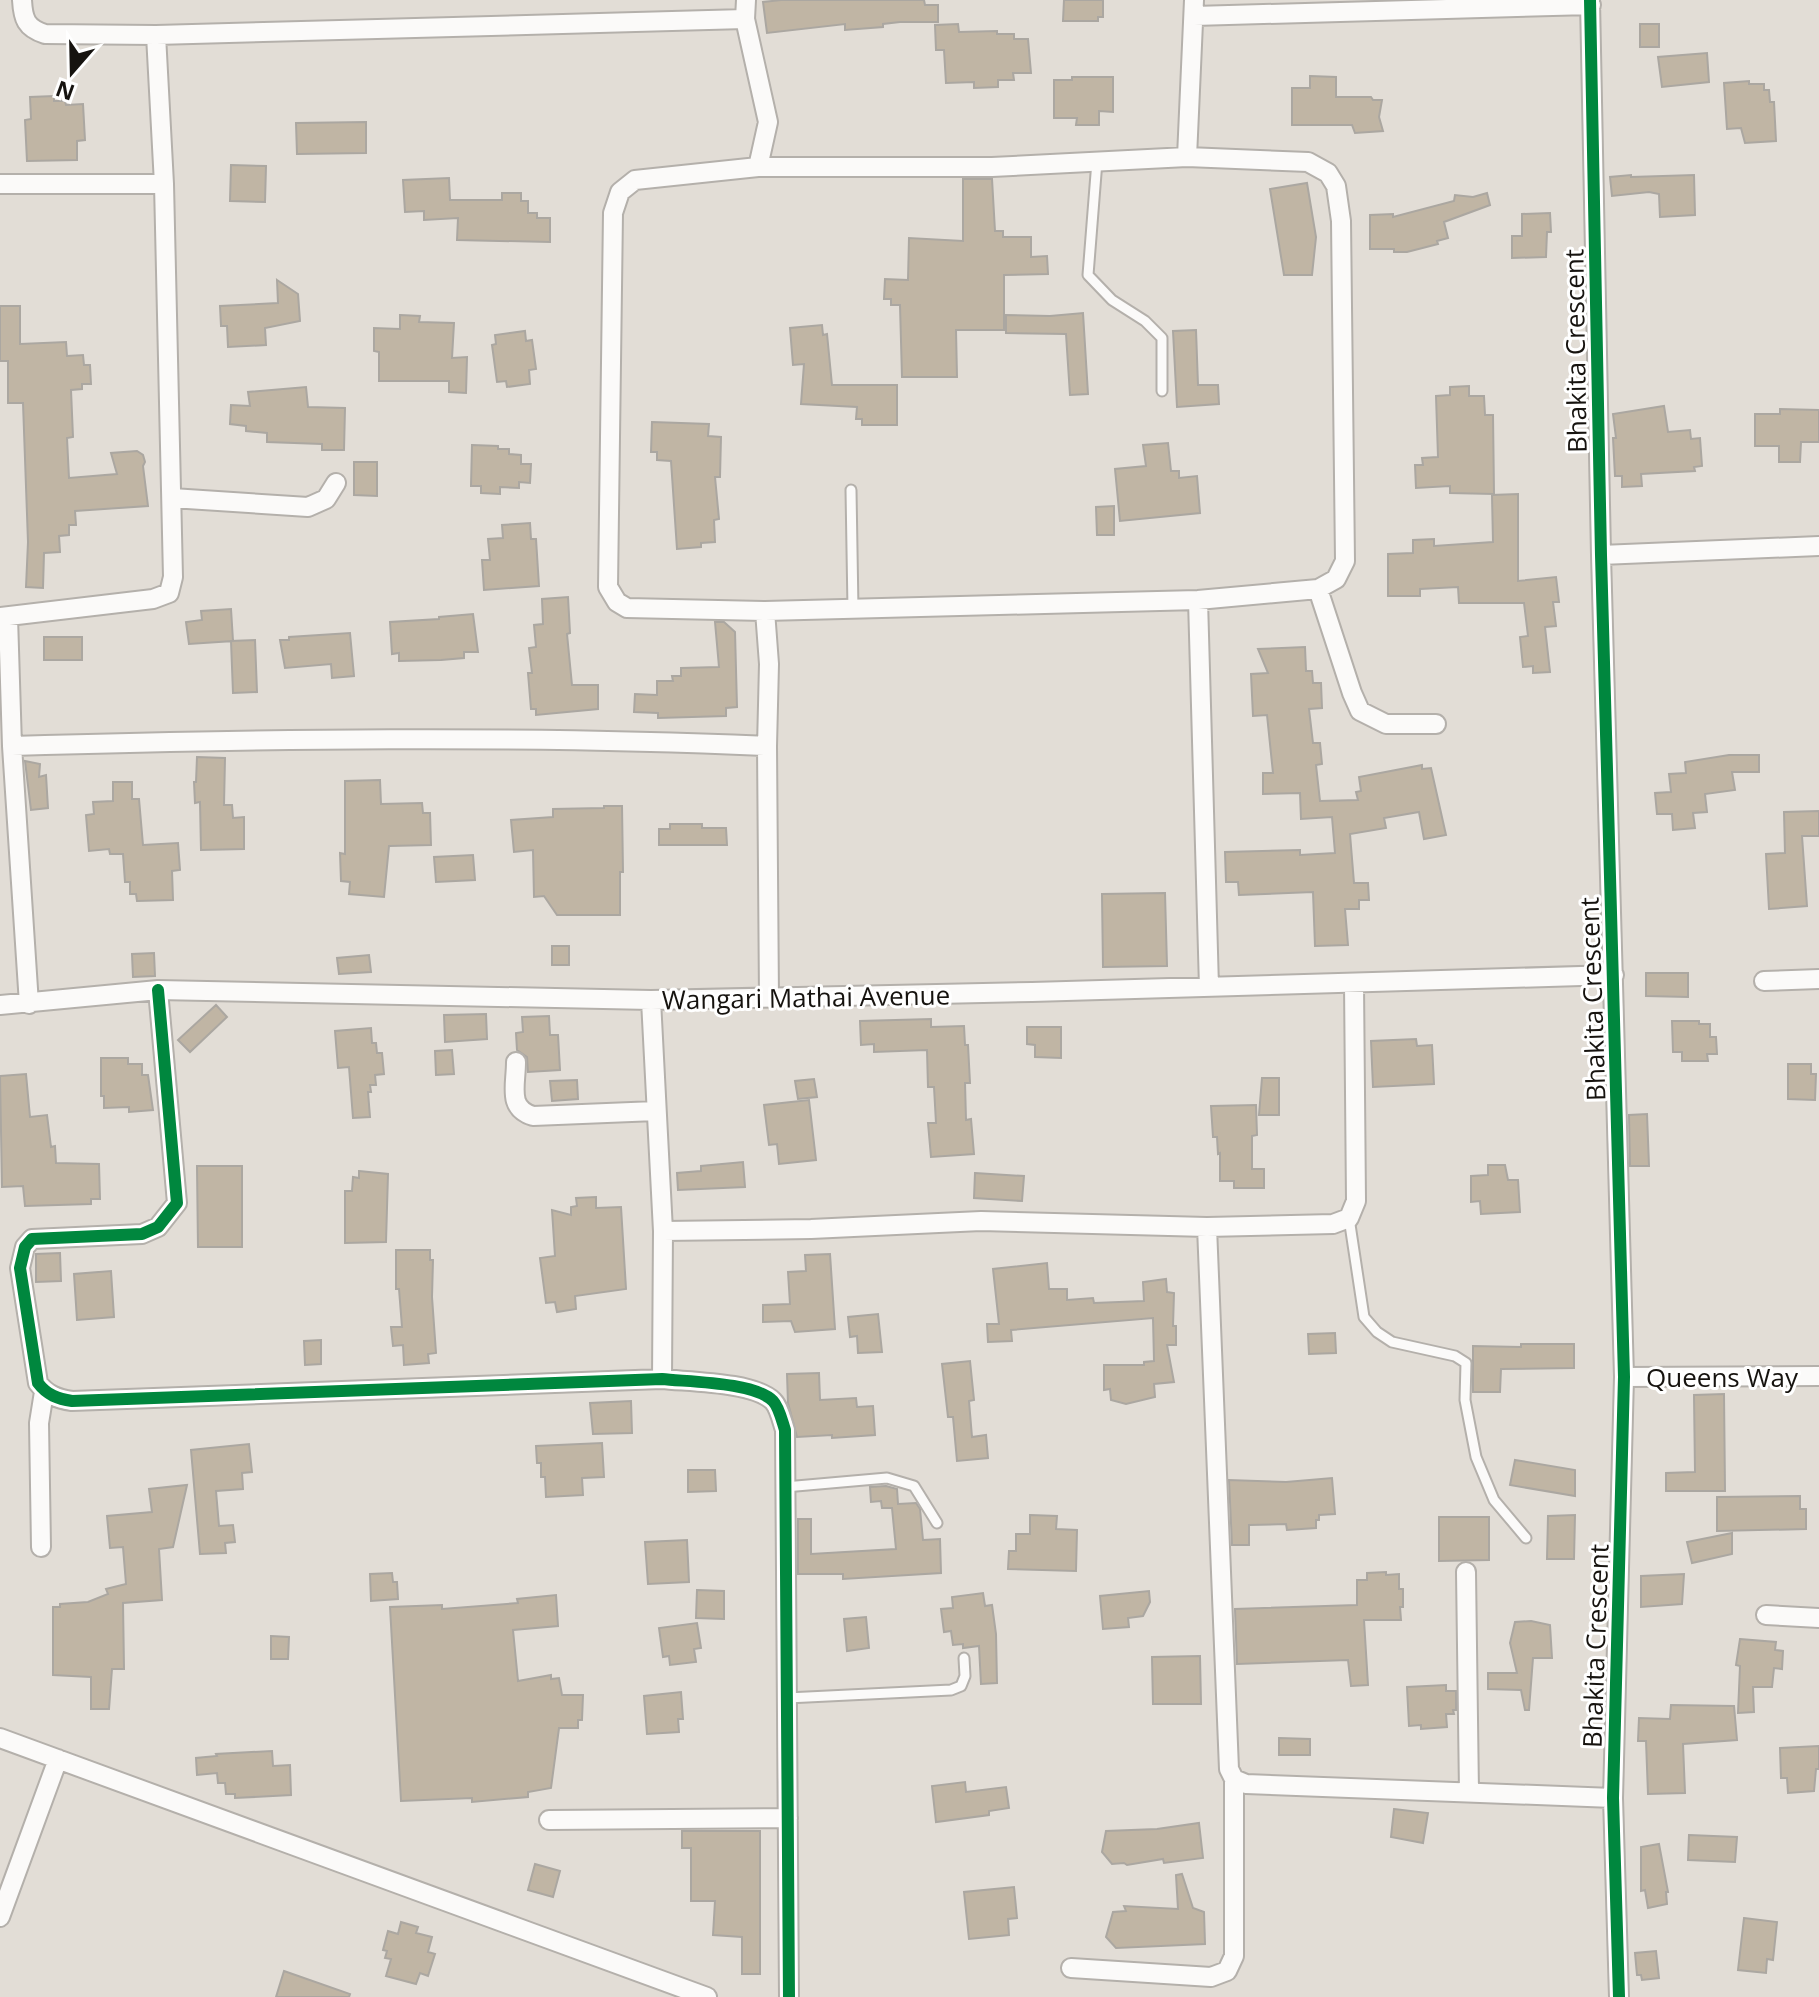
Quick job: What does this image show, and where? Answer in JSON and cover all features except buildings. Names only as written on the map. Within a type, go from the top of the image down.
[{"type":"street","points":[[22,0],[23,18],[31,29],[45,34],[156,35],[745,9],[768,122],[758,167]]},
{"type":"street","points":[[1187,157],[1194,8],[1591,2]]},
{"type":"street","name":"Bhakita Crescent","points":[[1591,2],[1601,555],[1624,1377],[1613,1798],[1619,1997]]},
{"type":"street","points":[[29,1004],[4,617],[153,599],[169,593],[173,577],[164,184],[156,35]]},
{"type":"street","points":[[1187,157],[1308,162],[1328,173],[1336,186],[1341,221],[1345,561],[1336,579],[1318,589],[1198,600],[765,611],[627,608],[617,602],[608,587],[613,213],[620,192],[635,180],[758,167],[992,167],[1097,161],[1187,157]]},
{"type":"street","points":[[0,184],[164,184]]},
{"type":"street","points":[[172,498],[308,507],[326,499],[336,483]]},
{"type":"street","points":[[1601,555],[1819,546]]},
{"type":"street","points":[[1318,589],[1360,711],[1386,724],[1436,724]]},
{"type":"street","points":[[1198,600],[1209,987]]},
{"type":"street","points":[[765,611],[769,664],[769,998]]},
{"type":"street","points":[[12,746],[213,740],[574,739],[767,746]]},
{"type":"street","name":"Wangari Mathai Avenue","points":[[0,1005],[158,990],[651,1000],[1614,975]]},
{"type":"street","points":[[1764,981],[1819,979]]},
{"type":"street","points":[[663,1231],[811,1229],[981,1221],[1207,1227],[1333,1224],[1349,1218],[1356,1201],[1354,984]]},
{"type":"street","points":[[158,990],[177,1203],[158,1227],[142,1234],[32,1239],[25,1247],[20,1268],[38,1383],[44,1392],[61,1400],[72,1401],[662,1379],[760,1392],[775,1402],[785,1430],[789,1997]]},
{"type":"street","points":[[651,1000],[663,1231],[662,1379]]},
{"type":"street","points":[[516,1062],[516,1105],[521,1112],[533,1116],[656,1111]]},
{"type":"street","points":[[1071,1968],[1211,1977],[1227,1971],[1234,1956],[1234,1779],[1229,1769],[1207,1227]]},
{"type":"street","name":"Queens Way","points":[[1624,1377],[1819,1376]]},
{"type":"street","points":[[41,1547],[39,1423],[44,1392]]},
{"type":"street","points":[[1466,1572],[1469,1792]]},
{"type":"street","points":[[1766,1615],[1819,1618]]},
{"type":"street","points":[[0,1738],[707,1997]]},
{"type":"street","points":[[0,1917],[58,1759]]},
{"type":"street","points":[[1234,1779],[1246,1784],[1613,1798]]},
{"type":"street","points":[[549,1820],[788,1818]]},
{"type":"lane","points":[[1097,161],[1088,275],[1112,300],[1145,321],[1162,338],[1162,391]]},
{"type":"lane","points":[[851,490],[853,609]]},
{"type":"lane","points":[[1349,1218],[1364,1317],[1377,1332],[1392,1342],[1455,1356],[1466,1363],[1465,1400],[1476,1457],[1494,1500],[1526,1538]]},
{"type":"lane","points":[[785,1487],[887,1478],[914,1486],[937,1523]]},
{"type":"lane","points":[[787,1698],[951,1690],[961,1686],[965,1676],[964,1658]]},
{"type":"cycle path","points":[[1590,0],[1601,555],[1624,1377],[1613,1798],[1619,1997]]},
{"type":"cycle path","points":[[158,990],[177,1203],[158,1227],[142,1234],[32,1239],[25,1247],[20,1268],[38,1383],[53,1396],[72,1401],[662,1379],[737,1386],[773,1401],[785,1430],[789,1997]]}]
